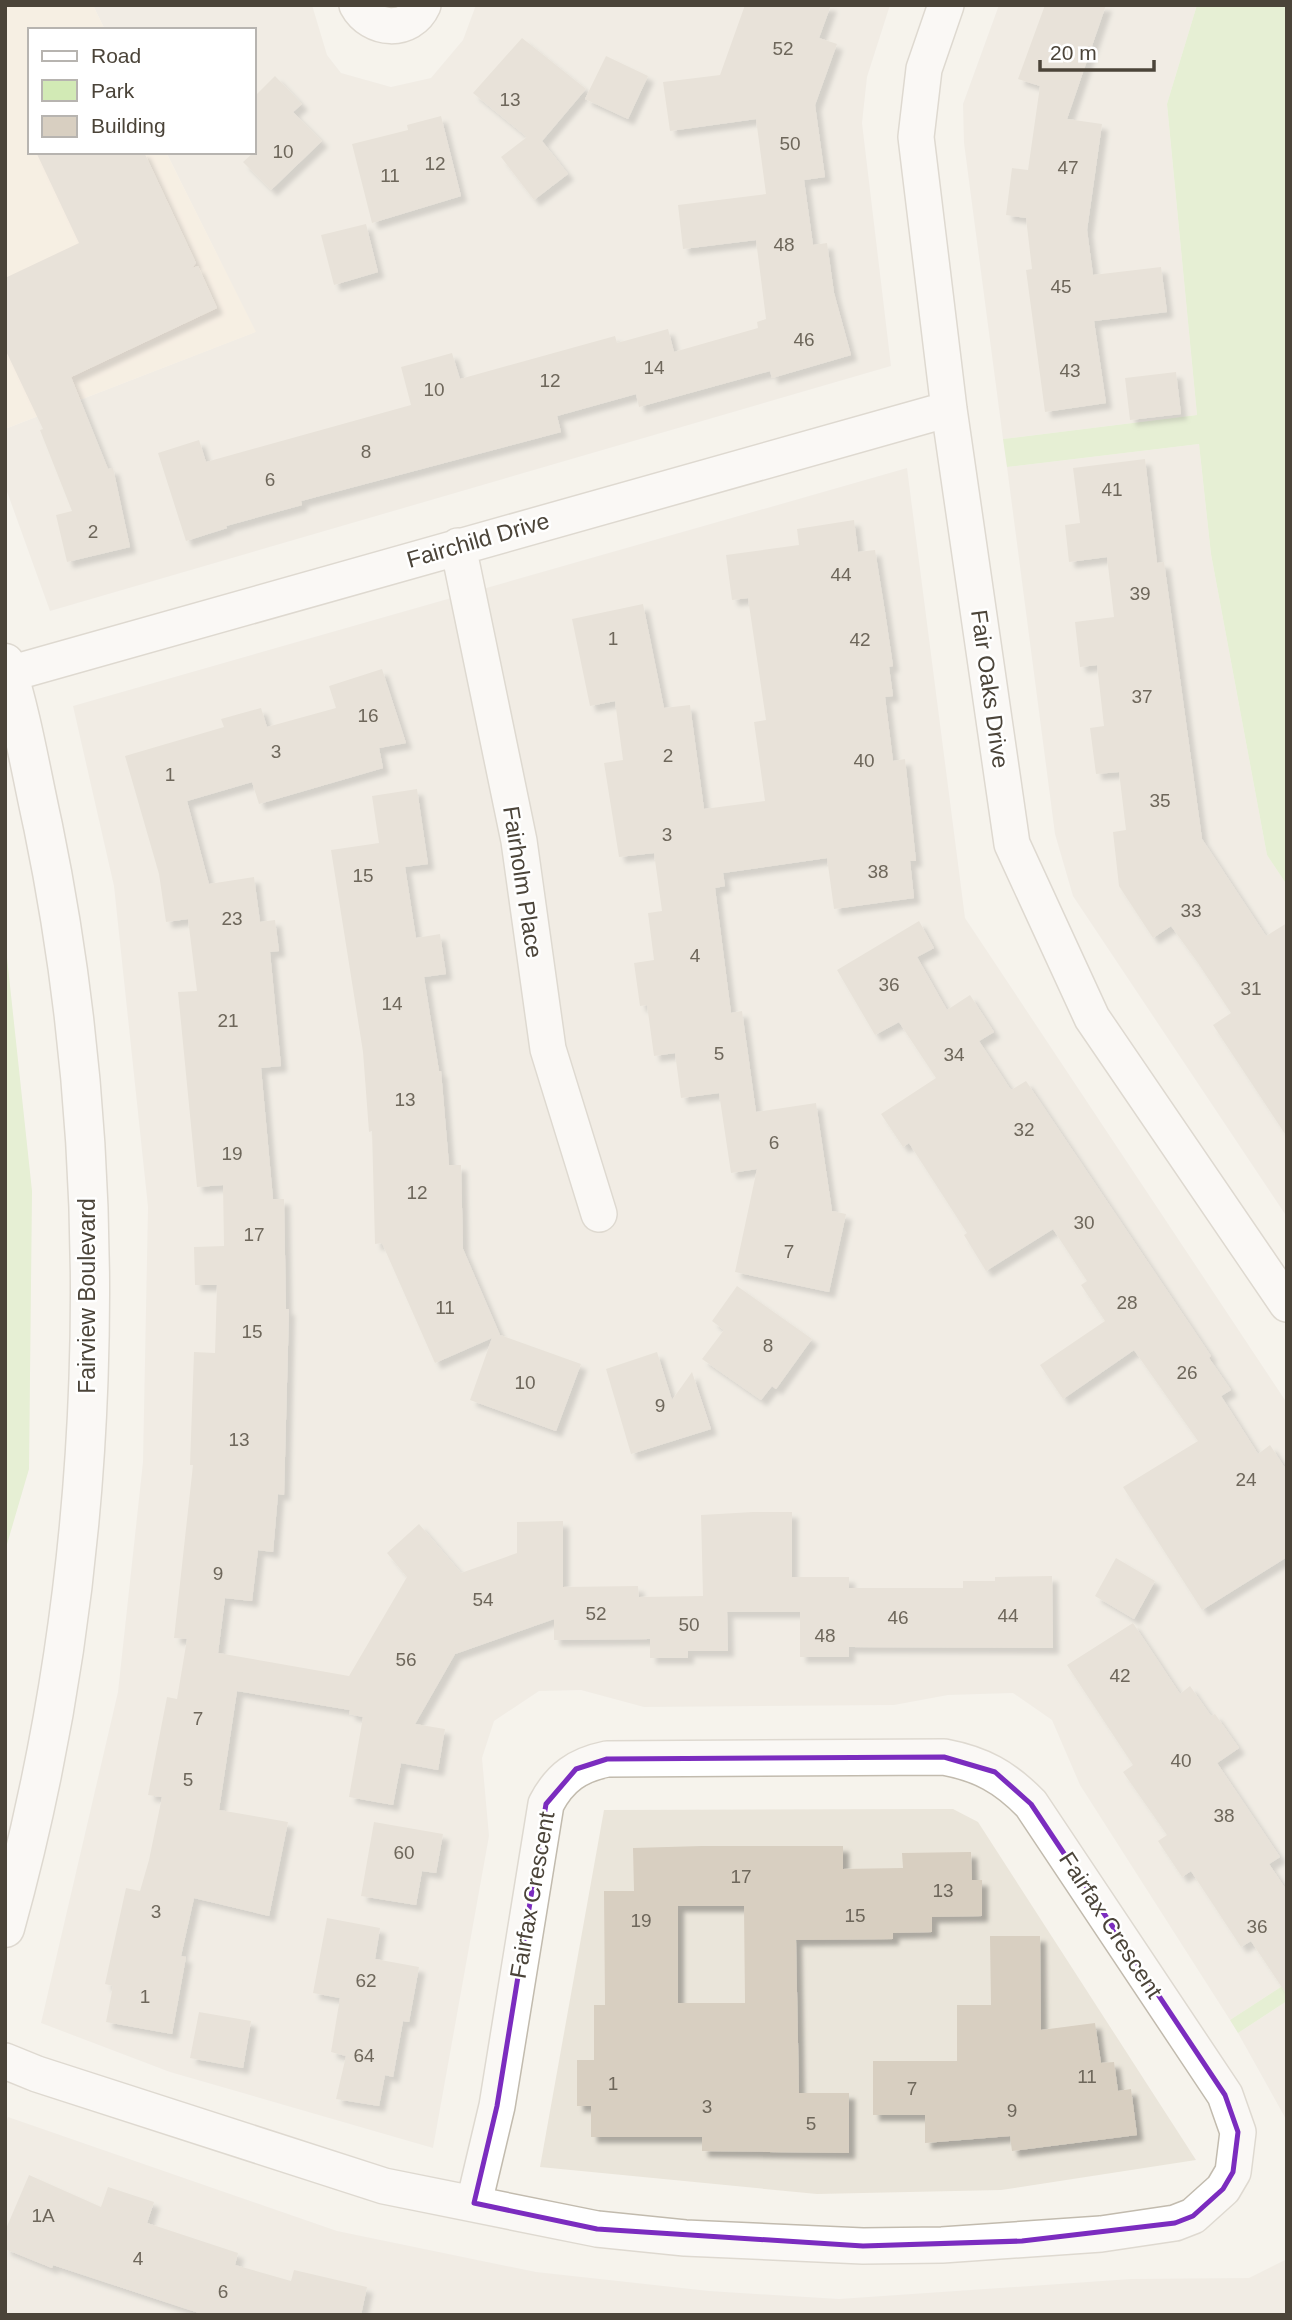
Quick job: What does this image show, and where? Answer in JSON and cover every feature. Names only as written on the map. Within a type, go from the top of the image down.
[{"type":"street","points":[[357,5],[367,19],[390,26],[412,19],[423,5]]},
{"type":"street","name":"Fair Oaks Drive","points":[[946,5],[924,69],[916,137],[949,409],[1012,844],[1092,1018],[1287,1304]]},
{"type":"street","name":"Fairchild Drive","points":[[7,669],[949,409]]},
{"type":"street","name":"Fairholm Place","points":[[458,546],[519,841],[548,1049],[599,1214]]},
{"type":"street","name":"Fairview Boulevard","points":[[5,1928],[31,1834],[60,1688],[85,1463],[90,1349],[89,1216],[71,997],[52,873],[7,669]]},
{"type":"street","name":"Fairfax Crescent","points":[[5,2061],[37,2074],[384,2186],[597,2229],[774,2244],[942,2245],[1101,2234],[1175,2223],[1194,2216],[1210,2204],[1233,2172],[1238,2132],[1225,2095],[1031,1804],[995,1772],[970,1762],[944,1757],[607,1759],[592,1762],[570,1773],[554,1790],[546,1804],[497,2106],[474,2203]]},
{"type":"highlighted area","points":[[944,1757],[995,1772],[1031,1804],[1225,2095],[1238,2132],[1233,2172],[1223,2189],[1193,2216],[1175,2223],[1022,2241],[863,2246],[597,2229],[474,2203],[497,2106],[546,1804],[576,1769],[607,1759]]},
{"type":"shaded area","points":[[5,5],[93,5],[104,28],[28,28],[28,154],[167,154],[256,332],[5,429]]},
{"type":"shaded area","points":[[93,5],[312,5],[327,55],[341,73],[391,87],[431,78],[463,40],[476,5],[890,5],[867,77],[862,123],[891,366],[50,611],[5,486],[5,429],[255,332],[167,154],[256,154],[256,28],[104,28]]},
{"type":"shaded area","points":[[999,5],[1197,5],[1167,104],[1197,415],[1003,439],[964,143],[963,104]]},
{"type":"shaded area","points":[[1199,444],[1211,554],[1267,855],[1287,885],[1287,1217],[1073,896],[1055,834],[1007,467]]},
{"type":"shaded area","points":[[907,468],[965,918],[1287,1403],[1287,1983],[1230,2020],[1080,1785],[1052,1720],[1013,1693],[948,1695],[894,1705],[644,1707],[581,1690],[539,1691],[494,1721],[482,1758],[489,1836],[433,2148],[170,2072],[41,2023],[118,1692],[143,1462],[148,1207],[114,886],[73,706]]},
{"type":"shaded area","points":[[953,1809],[978,1822],[1196,2160],[1001,2190],[817,2194],[540,2167],[604,1810]]},
{"type":"shaded area","points":[[1287,2001],[1287,2121],[1238,2033]]},
{"type":"shaded area","points":[[8,2117],[337,2231],[536,2272],[709,2291],[839,2299],[1131,2279],[1249,2278],[1287,2259],[1287,2315],[5,2315],[5,2124]]},
{"type":"green space","points":[[1197,5],[1287,5],[1287,885],[1267,855],[1211,554],[1199,444],[1007,467],[1003,439],[1197,415],[1167,104]]},
{"type":"green space","points":[[5,939],[32,1191],[29,1469],[5,1551]]},
{"type":"green space","points":[[1287,1983],[1287,2001],[1238,2033],[1230,2020]]},
{"type":"building","points":[[745,5],[831,5],[819,38],[837,44],[815,105],[825,177],[804,180],[813,245],[827,243],[834,293],[851,355],[772,378],[770,371],[639,407],[636,394],[557,416],[561,432],[301,501],[302,505],[226,526],[227,528],[186,541],[158,453],[199,440],[206,462],[411,405],[401,367],[452,353],[460,379],[615,336],[617,343],[668,329],[674,352],[758,328],[757,322],[766,319],[756,240],[683,249],[678,205],[766,194],[756,119],[670,131],[663,82],[720,75]]},
{"type":"building","points":[[1045,5],[1106,5],[1067,119],[1102,124],[1087,230],[1093,275],[1161,267],[1167,312],[1094,321],[1106,403],[1045,412],[1026,270],[1032,269],[1026,218],[1006,215],[1012,168],[1028,170],[1040,86],[1018,79]]},
{"type":"building","points":[[522,38],[586,89],[542,141],[568,174],[534,200],[501,157],[527,137],[473,93]]},
{"type":"building","points":[[606,56],[648,76],[628,119],[585,99]]},
{"type":"building","points":[[275,76],[302,104],[293,112],[322,141],[271,190],[243,162],[252,154],[256,154],[256,95]]},
{"type":"building","points":[[441,116],[461,196],[372,223],[352,144],[408,130],[407,125]]},
{"type":"building","points":[[37,154],[145,154],[196,263],[192,268],[198,266],[217,308],[71,377],[108,469],[113,468],[130,547],[67,562],[56,515],[72,511],[40,430],[43,429],[5,349],[5,278],[79,243]]},
{"type":"building","points":[[366,224],[378,272],[334,285],[321,235]]},
{"type":"building","points":[[1176,372],[1181,414],[1130,420],[1125,378]]},
{"type":"building","points":[[1145,459],[1157,563],[1164,562],[1202,839],[1266,936],[1287,923],[1287,1137],[1213,1025],[1231,1013],[1198,963],[1171,926],[1153,938],[1119,886],[1113,832],[1126,830],[1119,772],[1096,774],[1090,728],[1104,726],[1097,665],[1080,667],[1075,622],[1114,617],[1107,557],[1069,562],[1065,525],[1080,523],[1073,468]]},
{"type":"building","points":[[854,520],[858,552],[875,550],[885,612],[893,666],[889,667],[893,696],[885,697],[893,761],[905,759],[916,861],[910,861],[914,898],[834,909],[827,858],[723,873],[725,886],[715,888],[731,1013],[742,1011],[756,1112],[816,1103],[832,1211],[846,1214],[829,1292],[735,1272],[757,1169],[731,1173],[719,1093],[681,1098],[675,1053],[654,1056],[647,1005],[640,1006],[634,963],[654,960],[648,913],[662,911],[654,853],[619,857],[604,763],[623,760],[615,701],[590,706],[572,619],[643,604],[664,708],[690,705],[704,809],[765,801],[754,722],[766,720],[748,598],[732,600],[726,555],[799,545],[797,529]]},
{"type":"building","points":[[382,669],[406,743],[379,748],[383,768],[259,804],[252,782],[187,801],[209,884],[254,877],[260,922],[275,920],[279,951],[270,952],[281,1066],[261,1068],[273,1199],[284,1199],[286,1309],[289,1309],[284,1495],[278,1494],[273,1552],[258,1550],[252,1601],[225,1598],[218,1653],[349,1676],[407,1577],[387,1553],[419,1524],[461,1573],[517,1553],[517,1522],[563,1521],[563,1587],[638,1586],[639,1597],[703,1596],[701,1515],[753,1512],[792,1512],[792,1577],[849,1577],[849,1588],[963,1588],[963,1581],[995,1581],[995,1577],[1052,1576],[1053,1648],[849,1647],[849,1657],[800,1657],[800,1612],[727,1612],[728,1651],[688,1651],[688,1658],[650,1658],[650,1639],[554,1640],[554,1619],[455,1654],[415,1724],[445,1729],[438,1770],[401,1763],[393,1805],[349,1797],[363,1717],[349,1714],[350,1710],[237,1691],[219,1810],[288,1822],[269,1916],[194,1898],[181,1956],[186,1957],[172,2034],[106,2022],[113,1986],[105,1984],[126,1888],[140,1891],[149,1860],[162,1797],[148,1795],[167,1697],[177,1699],[187,1639],[174,1638],[193,1465],[190,1465],[194,1352],[215,1353],[217,1285],[195,1285],[194,1247],[224,1246],[223,1185],[197,1187],[178,992],[197,991],[188,919],[166,922],[159,874],[125,756],[224,727],[221,719],[261,708],[267,727],[336,708],[329,686]]},
{"type":"building","points":[[417,789],[428,864],[405,867],[416,938],[440,934],[446,974],[424,977],[441,1071],[449,1165],[461,1165],[463,1249],[500,1335],[581,1364],[556,1431],[470,1400],[492,1338],[435,1363],[382,1243],[375,1244],[372,1131],[369,1132],[363,1052],[331,850],[379,843],[372,796]]},
{"type":"building","points":[[919,921],[934,948],[917,957],[947,1010],[970,995],[994,1032],[979,1041],[1011,1090],[1026,1081],[1211,1356],[1209,1358],[1231,1390],[1221,1396],[1258,1454],[1270,1445],[1287,1471],[1287,1557],[1202,1610],[1123,1487],[1198,1441],[1134,1350],[1063,1399],[1040,1365],[1105,1321],[1081,1285],[1087,1281],[1053,1229],[986,1271],[964,1235],[967,1233],[909,1143],[903,1147],[881,1114],[936,1078],[899,1022],[875,1035],[837,970]]},
{"type":"building","points":[[737,1286],[812,1339],[776,1389],[772,1386],[761,1400],[702,1359],[724,1330],[712,1321]]},
{"type":"building","points":[[657,1352],[672,1400],[692,1372],[711,1429],[631,1454],[606,1369]]},
{"type":"building","points":[[1116,1558],[1155,1581],[1134,1619],[1095,1596]]},
{"type":"building","points":[[1133,1623],[1180,1694],[1190,1686],[1211,1716],[1215,1714],[1239,1748],[1217,1763],[1280,1857],[1269,1864],[1287,1891],[1287,1995],[1251,1941],[1241,1947],[1191,1871],[1182,1877],[1158,1841],[1167,1835],[1123,1772],[1133,1765],[1067,1665]]},
{"type":"building","points":[[374,1822],[443,1834],[436,1873],[422,1871],[416,1905],[361,1896]]},
{"type":"building","points":[[843,1846],[843,1869],[903,1868],[902,1853],[971,1852],[972,1880],[982,1880],[982,1916],[932,1917],[932,1932],[893,1933],[893,1939],[796,1940],[799,2093],[849,2093],[849,2153],[702,2151],[702,2137],[591,2137],[591,2106],[577,2106],[577,2060],[594,2060],[594,2005],[605,2005],[604,1891],[634,1891],[633,1848]],"holes":[[[678,1906],[744,1906],[745,2003],[678,2003]]]},
{"type":"building","points":[[327,1918],[380,1928],[375,1959],[419,1967],[409,2022],[403,2021],[393,2077],[385,2075],[379,2106],[336,2099],[346,2056],[331,2052],[340,1998],[313,1993]]},
{"type":"building","points":[[990,1936],[1040,1936],[1041,2030],[1095,2023],[1101,2063],[1114,2062],[1118,2091],[1131,2089],[1137,2135],[1012,2151],[1010,2136],[925,2143],[925,2115],[873,2115],[873,2061],[957,2061],[957,2005],[991,2005]]},
{"type":"building","points":[[199,2012],[251,2021],[243,2068],[190,2058]]},
{"type":"building","points":[[29,2175],[101,2207],[108,2187],[154,2202],[147,2223],[238,2253],[235,2265],[291,2281],[294,2270],[367,2287],[361,2315],[205,2315],[53,2265],[52,2268],[5,2249],[5,2231]]}]
